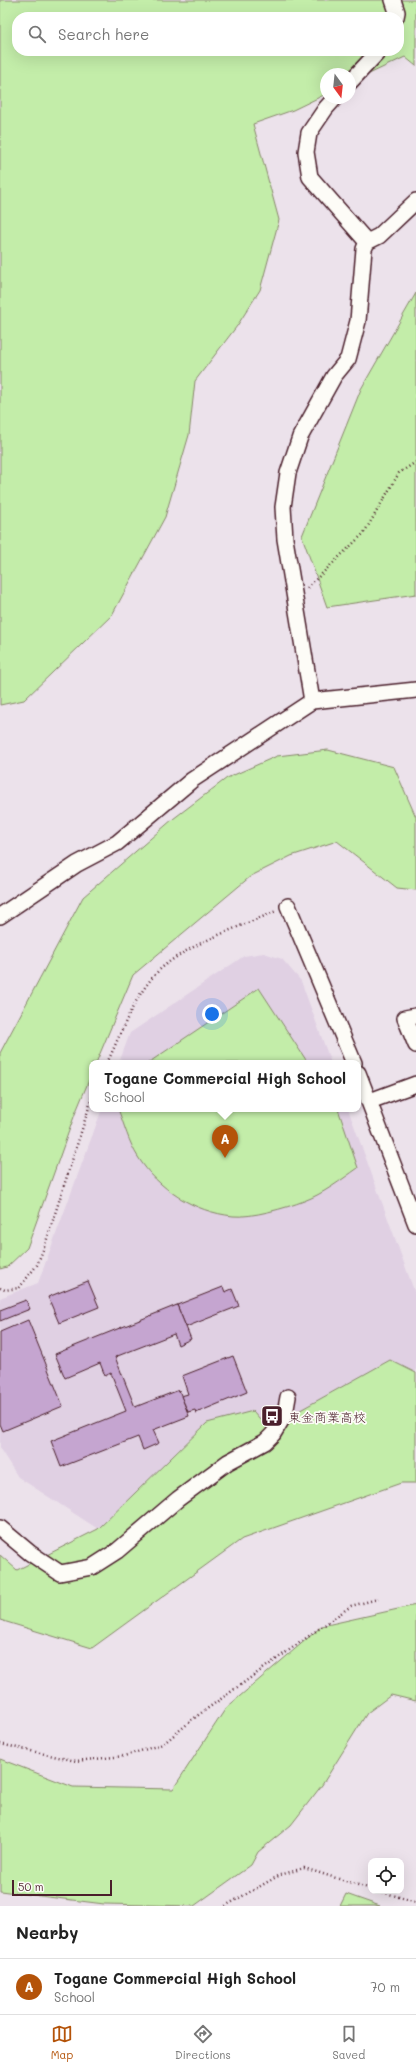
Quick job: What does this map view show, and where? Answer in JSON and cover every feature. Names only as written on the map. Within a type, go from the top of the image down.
[{"type":"street","points":[[393,0],[397,12]]},
{"type":"street","points":[[356,76],[374,56]]},
{"type":"street","points":[[330,104],[309,133],[306,152],[310,178],[367,242]]},
{"type":"street","points":[[312,701],[284,539],[282,507],[288,473],[300,437],[334,376],[348,359],[358,321],[364,250],[367,242],[379,236],[416,201]]},
{"type":"street","points":[[0,916],[77,864],[117,843],[192,780],[312,701],[416,690]]},
{"type":"street","points":[[288,906],[353,1060]]},
{"type":"street","points":[[416,1016],[405,1018],[416,1045]]},
{"type":"street","points":[[361,1080],[416,1224]]},
{"type":"street","points":[[370,1101],[416,1084]]},
{"type":"street","points":[[0,1528],[30,1553],[60,1573],[92,1567],[117,1551],[178,1499],[222,1467],[265,1442],[273,1434],[285,1414],[288,1397]]},
{"type":"path","points":[[294,599],[322,576],[364,533],[399,473],[416,462]]},
{"type":"path","points":[[108,1060],[134,1006],[153,976],[179,954],[288,906]]},
{"type":"path","points":[[0,1288],[6,1290],[19,1288],[36,1265],[45,1245],[89,1107]]},
{"type":"path","points":[[0,1744],[76,1761],[124,1756],[163,1744],[197,1716],[351,1606],[378,1599]]},
{"type":"path","points":[[225,1906],[280,1875],[304,1868],[368,1888]]},
{"type":"path","points":[[389,1894],[416,1902]]},
{"type":"shaded area","points":[[264,953],[282,959],[301,981],[330,1060],[120,1060],[130,1033],[244,956]]},
{"type":"shaded area","points":[[101,1112],[349,1112],[416,1296],[416,1373],[390,1360],[268,1429],[207,1423],[98,1529],[18,1477],[0,1449],[0,1298],[38,1283]]},
{"type":"green space","points":[[0,0],[416,0],[416,66],[405,57],[356,80],[356,68],[320,68],[320,97],[293,110],[253,124],[279,220],[260,290],[237,326],[195,381],[189,435],[165,517],[112,615],[24,700],[0,705]]},
{"type":"green space","points":[[416,293],[416,594],[327,607],[302,536],[361,389]]},
{"type":"green space","points":[[328,750],[394,767],[416,817],[416,890],[397,888],[337,841],[291,856],[251,876],[133,975],[97,1060],[89,1060],[89,1080],[75,1114],[27,1248],[7,1267],[0,1269],[0,1053],[83,897],[173,819],[227,778],[277,756]]},
{"type":"green space","points":[[259,988],[306,1060],[152,1060]]},
{"type":"green space","points":[[119,1112],[339,1112],[358,1168],[318,1195],[304,1201],[268,1212],[233,1216],[205,1210],[178,1197],[167,1189],[146,1169],[129,1140]]},
{"type":"green space","points":[[390,1360],[416,1373],[416,1483],[401,1483],[242,1539],[92,1648],[0,1620],[0,1555],[17,1570],[98,1529],[207,1423],[253,1411],[268,1428]]},
{"type":"green space","points":[[416,1605],[416,1701],[391,1695],[367,1713],[322,1785],[291,1825],[258,1852],[251,1865],[194,1906],[104,1904],[0,1891],[0,1759],[73,1787],[173,1789],[226,1708],[322,1626]]},
{"type":"green space","points":[[346,1894],[380,1906],[340,1906]]},
{"type":"building","points":[[88,1281],[99,1307],[59,1323],[48,1297]]},
{"type":"building","points":[[223,1287],[225,1292],[232,1289],[239,1306],[186,1327],[177,1305]]},
{"type":"building","points":[[26,1300],[30,1309],[0,1321],[0,1310]]},
{"type":"building","points":[[177,1305],[191,1339],[178,1345],[174,1334],[115,1357],[135,1407],[179,1390],[189,1416],[153,1430],[159,1443],[143,1450],[138,1437],[61,1467],[51,1441],[126,1411],[111,1373],[105,1376],[100,1363],[65,1378],[55,1354]]},
{"type":"building","points":[[28,1320],[63,1406],[3,1431],[0,1424],[0,1332]]},
{"type":"building","points":[[233,1356],[247,1392],[196,1413],[195,1410],[188,1412],[181,1396],[188,1394],[182,1376]]},
{"type":"place","name":"Togane Commercial High School","points":[[225,1158]]},
{"type":"place","name":"東金商業高校","points":[[272,1416]]}]
